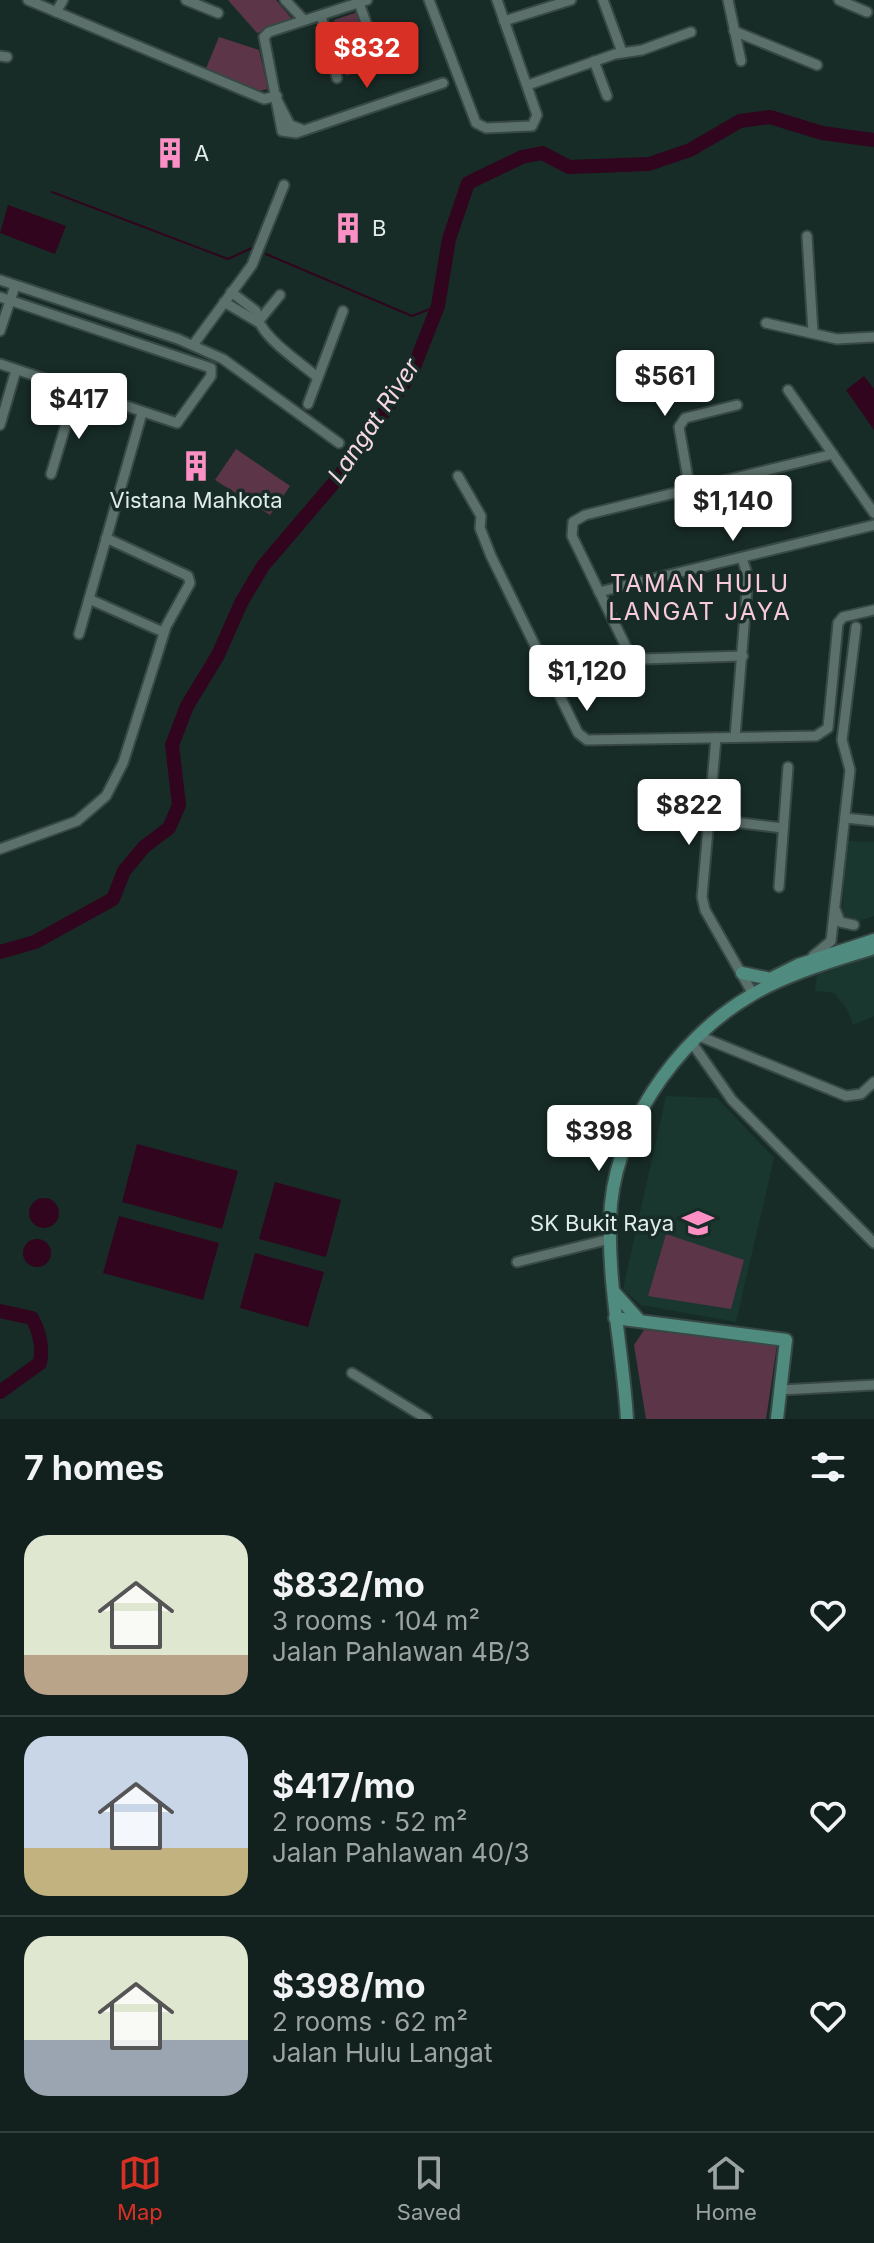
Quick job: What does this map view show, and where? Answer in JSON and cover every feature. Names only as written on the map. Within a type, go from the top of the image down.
[{"type":"main road","points":[[627,1419],[615,1318],[610,1239],[614,1188],[625,1145],[655,1090],[696,1039],[771,979],[798,965],[874,940]]},
{"type":"main road","points":[[753,994],[874,948]]},
{"type":"main road","points":[[742,973],[771,979]]},
{"type":"main road","points":[[614,1292],[640,1321]]},
{"type":"main road","points":[[615,1318],[786,1340],[777,1419]]},
{"type":"street","points":[[28,0],[264,99],[277,98]]},
{"type":"street","points":[[56,12],[63,0]]},
{"type":"street","points":[[186,0],[218,13]]},
{"type":"street","points":[[285,0],[304,20]]},
{"type":"street","points":[[429,0],[480,126],[532,126],[537,115],[497,0]]},
{"type":"street","points":[[504,21],[571,0]]},
{"type":"street","points":[[603,0],[622,52]]},
{"type":"street","points":[[728,0],[741,61]]},
{"type":"street","points":[[839,0],[867,12]]},
{"type":"street","points":[[379,59],[363,1],[269,32],[264,37],[277,98],[290,125],[301,129],[443,83]]},
{"type":"street","points":[[321,15],[337,78]]},
{"type":"street","points":[[734,31],[817,65]]},
{"type":"street","points":[[528,85],[594,61],[622,52],[642,50],[691,32]]},
{"type":"street","points":[[594,61],[607,96]]},
{"type":"street","points":[[193,345],[257,255],[284,185]]},
{"type":"street","points":[[807,236],[813,332]]},
{"type":"street","points":[[0,280],[193,345],[223,359],[339,443]]},
{"type":"street","points":[[0,331],[5,299],[15,286]]},
{"type":"street","points":[[231,292],[256,311],[257,322]]},
{"type":"street","points":[[257,322],[280,295]]},
{"type":"street","points":[[0,364],[177,423],[211,376],[211,368],[5,299]]},
{"type":"street","points":[[224,302],[257,322],[317,377]]},
{"type":"street","points":[[308,404],[343,311]]},
{"type":"street","points":[[766,323],[837,339],[874,337]]},
{"type":"street","points":[[0,425],[16,370]]},
{"type":"street","points":[[788,390],[874,513]]},
{"type":"street","points":[[51,474],[76,391]]},
{"type":"street","points":[[690,490],[679,427],[685,418],[737,405]]},
{"type":"street","points":[[79,634],[142,413]]},
{"type":"street","points":[[743,656],[643,659],[629,653],[572,536],[573,522],[585,515],[833,454]]},
{"type":"street","points":[[458,476],[481,516],[482,533],[504,583],[578,733],[587,740],[816,736],[828,728],[838,623],[843,617],[874,610]]},
{"type":"street","points":[[599,592],[874,525]]},
{"type":"street","points":[[0,849],[77,821],[106,796],[123,763],[161,631],[190,580],[106,538]]},
{"type":"street","points":[[735,737],[748,577],[742,558]]},
{"type":"street","points":[[89,599],[161,631]]},
{"type":"street","points":[[798,965],[824,950],[831,941],[850,770],[842,740],[856,627]]},
{"type":"street","points":[[716,738],[702,897],[705,910],[753,994]]},
{"type":"street","points":[[779,887],[788,767]]},
{"type":"street","points":[[845,818],[874,821]]},
{"type":"street","points":[[708,819],[783,828]]},
{"type":"street","points":[[836,904],[840,922],[854,925]]},
{"type":"street","points":[[696,1039],[846,1096],[861,1094],[874,1082]]},
{"type":"street","points":[[696,1039],[732,1100],[874,1243]]},
{"type":"street","points":[[517,1262],[610,1239]]},
{"type":"street","points":[[352,1373],[427,1419]]},
{"type":"street","points":[[781,1390],[874,1385]]},
{"type":"street","points":[[403,1419],[409,1409]]},
{"type":"shaded area","points":[[228,0],[276,0],[293,20],[257,33]]},
{"type":"shaded area","points":[[358,12],[372,50],[355,58],[360,71],[346,76],[334,20]]},
{"type":"shaded area","points":[[219,37],[259,50],[268,89],[258,91],[205,71]]},
{"type":"shaded area","points":[[8,205],[66,226],[55,254],[0,233]]},
{"type":"shaded area","points":[[864,376],[874,389],[874,430],[846,390]]},
{"type":"shaded area","points":[[236,449],[290,486],[270,515],[215,480]]},
{"type":"shaded area","points":[[846,841],[874,842],[874,916],[842,927]]},
{"type":"shaded area","points":[[874,956],[874,1016],[853,1025],[847,1009],[834,993],[815,991],[817,975]]},
{"type":"shaded area","name":"SK Bukit Raya","points":[[666,1096],[717,1098],[774,1158],[736,1322],[641,1305],[623,1289]]},
{"type":"shaded area","points":[[137,1144],[238,1171],[222,1229],[122,1202]]},
{"type":"shaded area","points":[[275,1182],[341,1200],[326,1257],[259,1239]]},
{"type":"shaded area","points":[[44,1198],[55,1202],[59,1213],[55,1224],[44,1228],[33,1224],[29,1213],[33,1202]]},
{"type":"shaded area","points":[[119,1216],[219,1243],[203,1300],[103,1273]]},
{"type":"shaded area","points":[[666,1234],[744,1260],[731,1309],[648,1296]]},
{"type":"shaded area","points":[[37,1239],[47,1243],[51,1253],[47,1263],[37,1267],[27,1263],[23,1253],[27,1243]]},
{"type":"shaded area","points":[[255,1253],[324,1272],[308,1327],[240,1308]]},
{"type":"shaded area","points":[[644,1330],[777,1345],[766,1419],[646,1419],[634,1345]]},
{"type":"waterway","name":"Langat River","points":[[0,952],[35,942],[113,899],[124,871],[144,847],[169,828],[179,805],[172,745],[187,706],[218,655],[241,603],[263,566],[338,478],[412,372],[438,306],[449,239],[468,183],[522,157],[542,153],[569,167],[649,164],[690,150],[740,121],[770,117],[822,133],[874,140]]},
{"type":"waterway","points":[[52,192],[228,259],[252,248]]},
{"type":"waterway","points":[[266,254],[412,316],[438,306]]},
{"type":"waterway","name":"Langat River","points":[[0,1311],[32,1318],[39,1334],[41,1351],[40,1363],[0,1392]]},
{"type":"place","name":"A","points":[[170,153]]},
{"type":"place","name":"B","points":[[348,228]]},
{"type":"place","name":"Vistana Mahkota","points":[[196,466]]},
{"type":"place","name":"SK Bukit Raya","points":[[698,1223]]},
{"type":"district","name":"TAMAN HULU LANGAT JAYA","points":[[700,598]]}]
